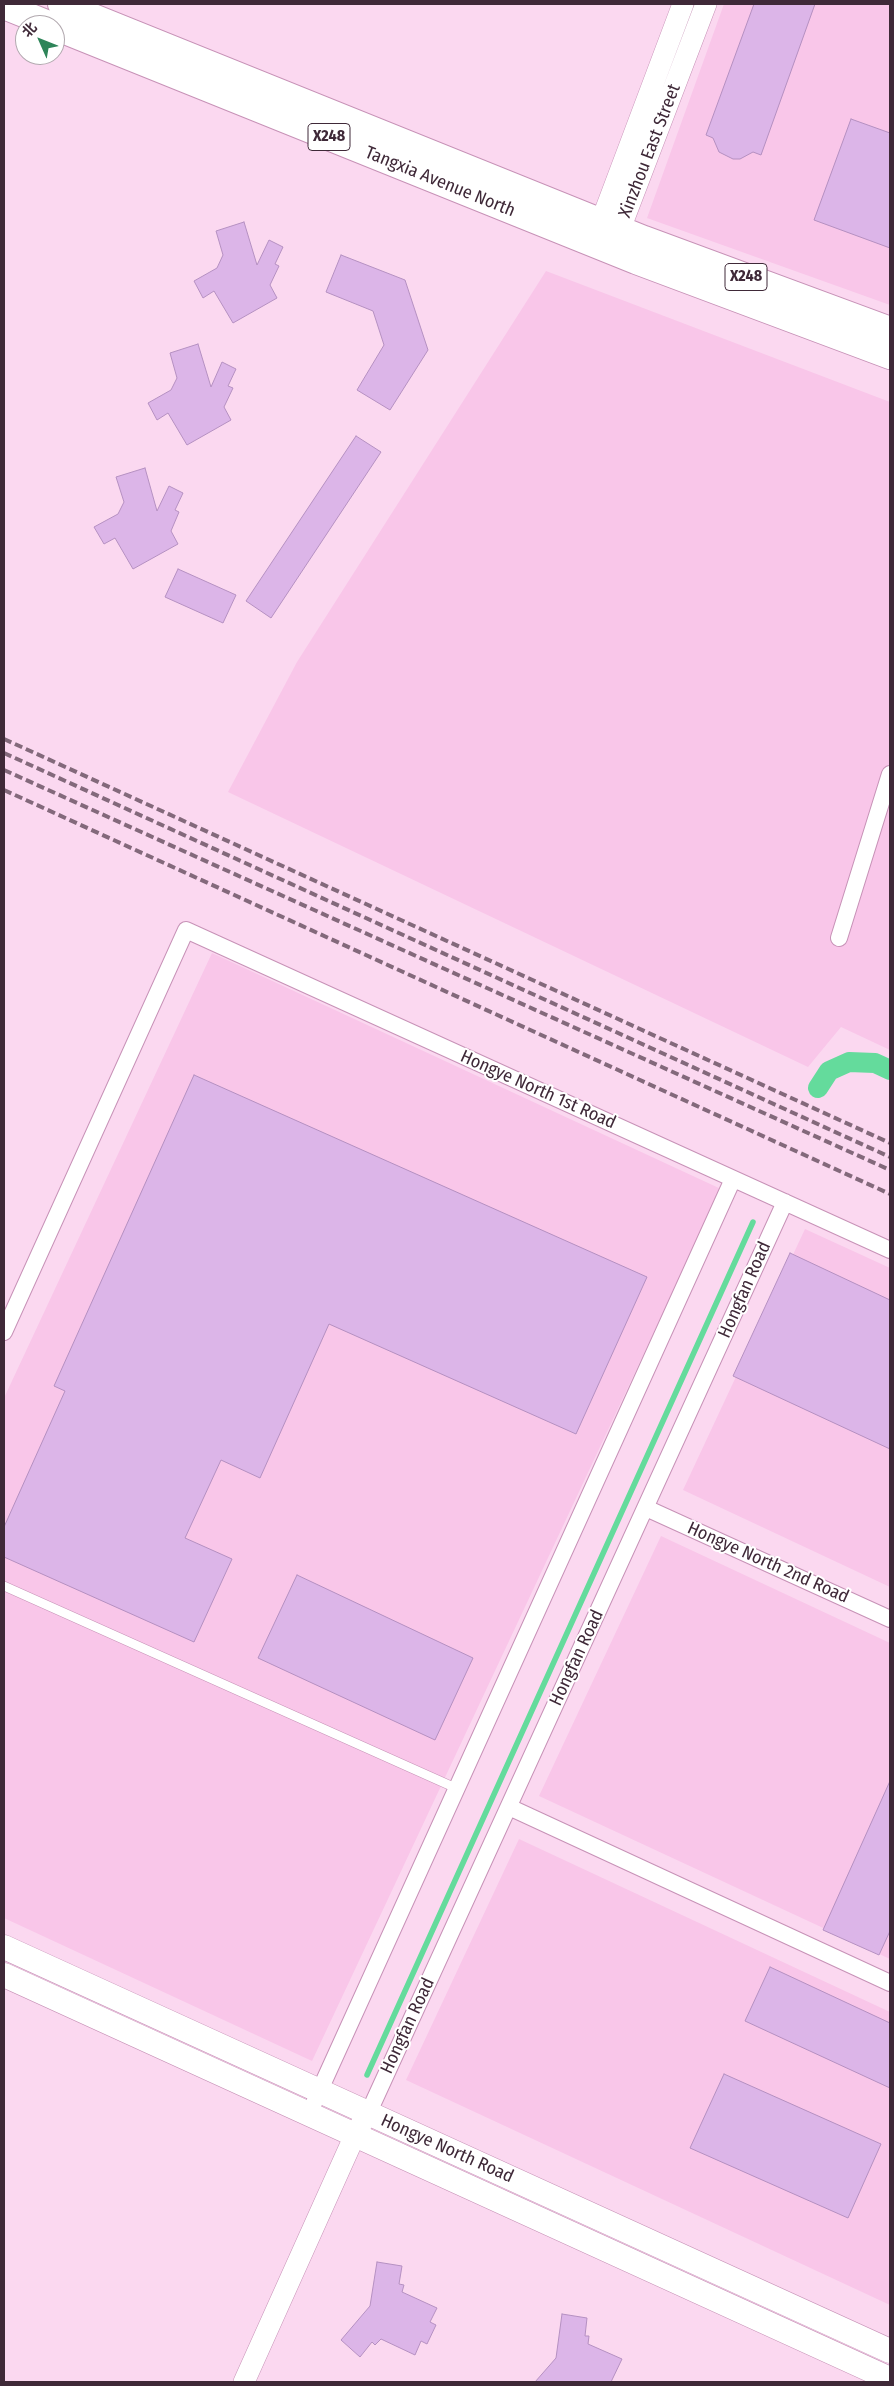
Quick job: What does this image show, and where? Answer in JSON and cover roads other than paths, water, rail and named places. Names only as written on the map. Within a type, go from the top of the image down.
[{"type":"main road","name":"Tangxia Avenue North","points":[[61,4],[611,226]]},
{"type":"main road","points":[[4,6],[26,15]]},
{"type":"main road","name":"Tangxia Avenue North","points":[[65,31],[602,248]]},
{"type":"main road","name":"X248","points":[[611,226],[890,330]]},
{"type":"main road","name":"X248","points":[[602,248],[890,356]]},
{"type":"main road","name":"Hongye North Road","points":[[4,1947],[890,2351]]},
{"type":"main road","name":"Hongye North Road","points":[[4,1975],[890,2379]]},
{"type":"street","name":"Xinzhou East Street","points":[[611,226],[684,4]]},
{"type":"street","name":"Xinzhou East Street","points":[[602,248],[706,4]]},
{"type":"street","points":[[839,938],[890,774]]},
{"type":"street","name":"Hongye North 1st Road","points":[[4,1332],[186,930],[890,1250]]},
{"type":"street","points":[[310,2114],[733,1179]]},
{"type":"street","name":"Hongfan Road","points":[[368,2114],[785,1202]]},
{"type":"street","name":"Hongye North 2nd Road","points":[[646,1508],[890,1619]]},
{"type":"street","points":[[509,1807],[890,1983]]},
{"type":"street","points":[[244,2382],[354,2134],[368,2114]]},
{"type":"lane","points":[[4,1586],[458,1789]]},
{"type":"waterway","points":[[818,1088],[829,1071],[849,1062],[875,1063],[890,1070]]},
{"type":"waterway","points":[[367,2075],[753,1222]]},
{"type":"railway","points":[[4,739],[890,1143]]},
{"type":"railway","points":[[4,753],[890,1157]]},
{"type":"railway","points":[[4,770],[890,1170]]},
{"type":"railway","points":[[4,790],[890,1194]]}]
